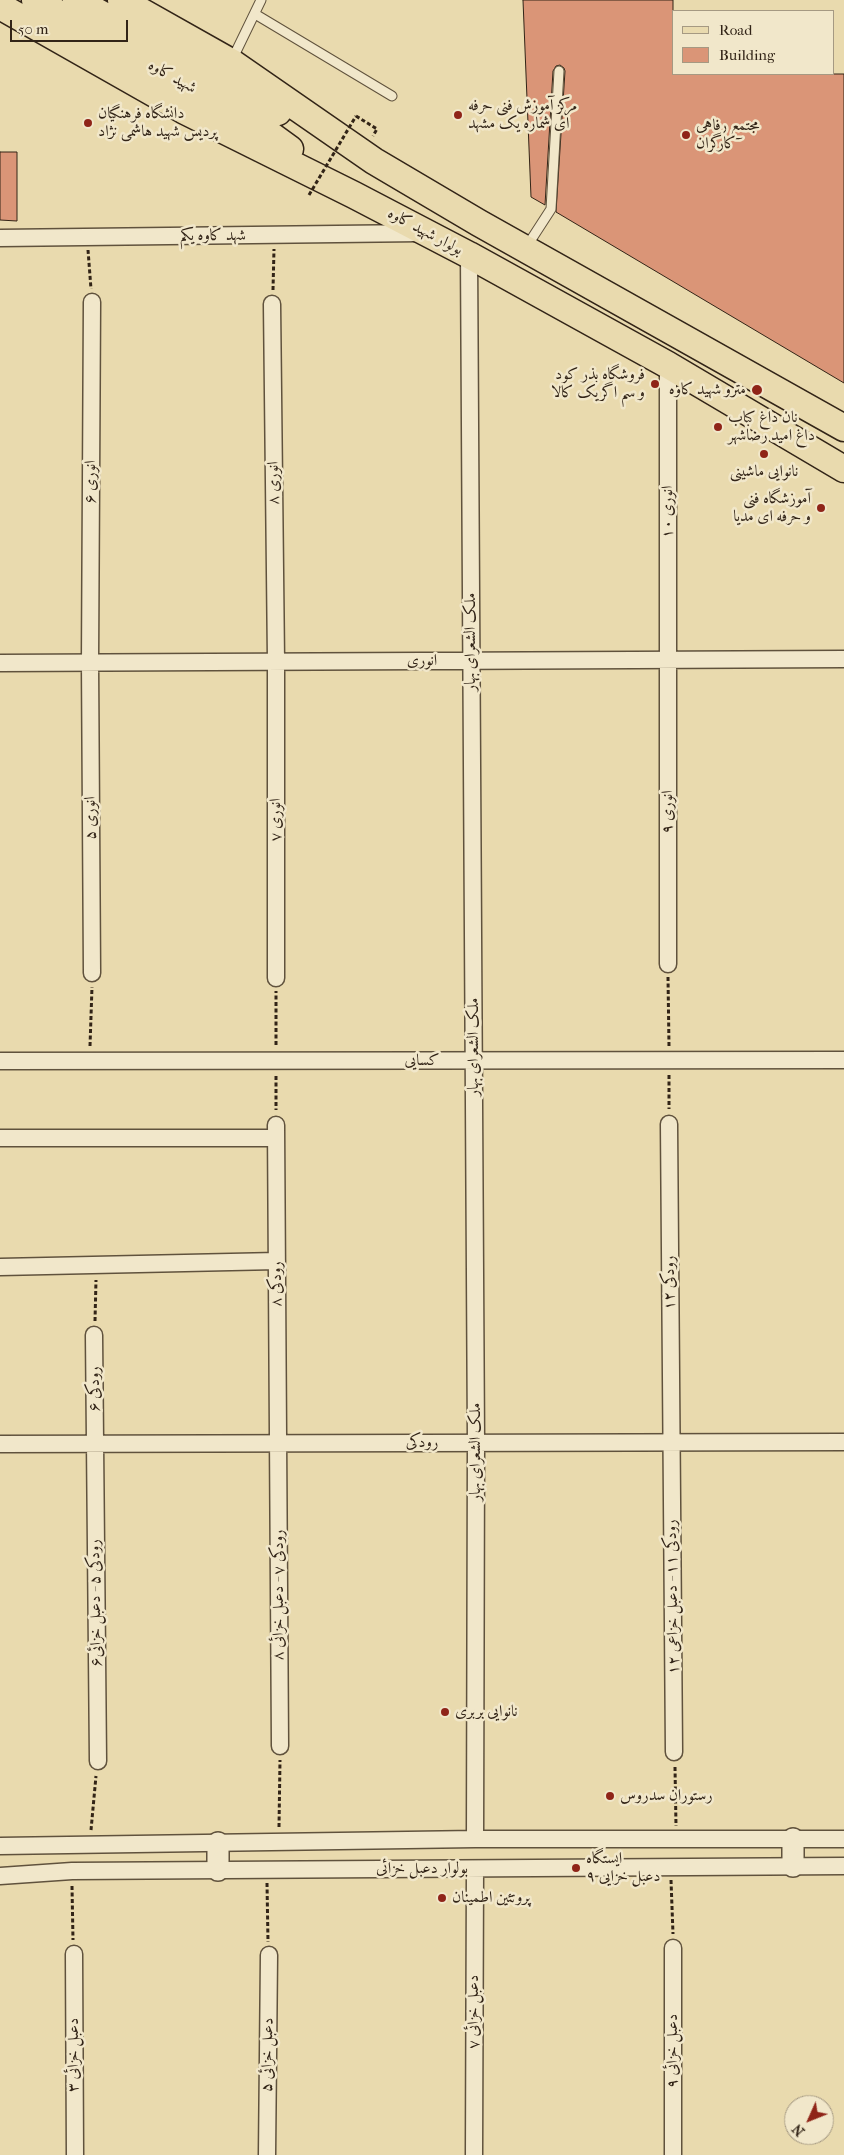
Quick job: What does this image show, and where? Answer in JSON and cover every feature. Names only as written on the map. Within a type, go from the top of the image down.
[{"type":"main road","name":"شهید کاوه","points":[[35,0],[257,126],[354,195]]},
{"type":"main road","name":"شهید کاوه","points":[[76,0],[268,108],[374,161]]},
{"type":"main road","points":[[120,0],[231,62],[374,161],[525,249],[844,428]]},
{"type":"main road","name":"بولوار شهید کاوه","points":[[0,6],[183,110],[354,195],[469,255],[668,365],[844,470]]},
{"type":"street","name":"شهد کاوه یکم","points":[[0,238],[426,233]]},
{"type":"street","name":"ملک الشعرای بهار","points":[[469,255],[476,1443],[475,1839]]},
{"type":"street","name":"انوری ۶","points":[[90,662],[92,302]]},
{"type":"street","name":"انوری ۸","points":[[272,304],[276,662]]},
{"type":"street","name":"انوری ۱۰","points":[[668,365],[668,660]]},
{"type":"street","name":"انوری","points":[[0,663],[844,659]]},
{"type":"street","name":"انوری ۹","points":[[668,660],[668,964]]},
{"type":"street","name":"انوری ۵","points":[[90,662],[92,974]]},
{"type":"street","name":"انوری ۷","points":[[276,662],[276,978]]},
{"type":"street","name":"کسایی","points":[[0,1061],[844,1060]]},
{"type":"street","name":"رودکی ۱۲","points":[[669,1124],[671,1442]]},
{"type":"street","name":"رودکی ۸","points":[[0,1138],[276,1132],[278,1444]]},
{"type":"street","points":[[0,1267],[277,1261]]},
{"type":"street","name":"رودکی ۶","points":[[94,1334],[95,1444]]},
{"type":"street","name":"رودکی ۱۱ - دعبل خزاعی ۱۲","points":[[671,1442],[674,1752]]},
{"type":"street","name":"رودکی","points":[[0,1444],[844,1442]]},
{"type":"street","name":"رودکی ۵ - دعبل خزائی۶","points":[[95,1444],[98,1761]]},
{"type":"street","name":"رودکی ۷ - دعبل خزائی ۸","points":[[278,1444],[280,1746]]},
{"type":"street","name":"بولوار دعبل خزائی","points":[[0,1846],[475,1839],[844,1839]]},
{"type":"street","points":[[793,1866],[794,1839]]},
{"type":"street","points":[[218,1843],[218,1870]]},
{"type":"street","name":"بولوار دعبل خزائی","points":[[0,1876],[72,1871],[844,1866]]},
{"type":"street","name":"دعبل خزائی ۷","points":[[474,1869],[474,2155]]},
{"type":"street","name":"دعبل خزائی ۹","points":[[673,1948],[673,2155]]},
{"type":"street","name":"دعبل خزائی ۳","points":[[74,1954],[75,2155]]},
{"type":"street","name":"دعبل خزائی ۵","points":[[267,2155],[269,1955]]},
{"type":"lane","points":[[231,62],[261,0]]},
{"type":"lane","points":[[254,14],[392,96]]},
{"type":"lane","points":[[525,249],[551,208],[559,71]]},
{"type":"path","points":[[308,195],[356,116],[377,129]]},
{"type":"path","points":[[272,304],[274,236]]},
{"type":"path","points":[[87,237],[92,302]]},
{"type":"path","points":[[89,1061],[92,974]]},
{"type":"path","points":[[94,1334],[96,1265]]},
{"type":"path","points":[[279,1842],[280,1746]]},
{"type":"path","points":[[674,1752],[676,1839]]},
{"type":"path","points":[[89,1845],[98,1761]]},
{"type":"path","points":[[671,1867],[673,1948]]},
{"type":"path","points":[[267,1870],[269,1955]]},
{"type":"path","points":[[72,1871],[74,1954]]},
{"type":"building","name":"مجتمع رفاهی کارگران","points":[[523,0],[673,0],[672,75],[844,74],[844,383],[556,212],[565,71],[560,65],[556,66],[553,71],[545,205],[531,197]]},
{"type":"building","points":[[0,152],[17,152],[17,221],[0,220]]},
{"type":"place","name":"مرکز آموزش فنی حرفه ای شماره یک مشهد","points":[[458,115]]},
{"type":"place","name":"دانشگاه فرهنگیان پردیس شهید هاشمی نژاد","points":[[88,123]]},
{"type":"place","name":"مجتمع رفاهی کارگران","points":[[686,135]]},
{"type":"place","name":"فروشگاه بذر کود و سم اگریک کالا","points":[[655,384]]},
{"type":"place","name":"مترو شهید کاوه","points":[[757,390]]},
{"type":"place","name":"نان داغ کباب داغ امید رضاشهر","points":[[718,427]]},
{"type":"place","name":"نانوایی ماشینی","points":[[764,454]]},
{"type":"place","name":"آموزشگاه فنی و حرفه ای مدیا","points":[[821,508]]},
{"type":"place","name":"نانوایی بربری","points":[[445,1712]]},
{"type":"place","name":"رستوران سدروس","points":[[610,1796]]},
{"type":"place","name":"ایستگاه دعبل خزایی ۹","points":[[576,1868]]},
{"type":"place","name":"پروتئین اطمینان","points":[[442,1898]]}]
